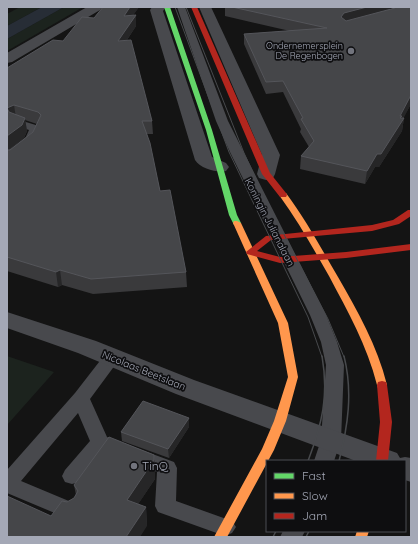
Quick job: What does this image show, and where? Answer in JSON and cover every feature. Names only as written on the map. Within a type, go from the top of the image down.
[{"type":"main road","points":[[167,7],[220,167],[233,215],[284,323],[293,377],[280,421],[268,450],[223,532]]},
{"type":"main road","name":"Koningin Julianalaan","points":[[194,7],[266,174],[293,208],[310,234],[365,332],[377,362],[382,386],[389,460]]},
{"type":"main road","points":[[250,252],[269,238],[372,228],[396,222],[410,215]]},
{"type":"main road","points":[[250,252],[280,260],[324,257],[411,247]]},
{"type":"street","points":[[7,59],[96,7]]},
{"type":"street","points":[[160,7],[156,10],[204,160],[220,167]]},
{"type":"street","name":"Koningin Julianalaan","points":[[205,7],[270,155],[266,174]]},
{"type":"street","name":"Nicolaas Beetslaan","points":[[7,320],[87,347],[185,387],[280,421],[327,450],[379,460]]},
{"type":"lane","name":"Koningin Julianalaan","points":[[181,7],[228,133],[277,237],[318,315],[329,342],[335,365],[334,406],[327,450]]},
{"type":"lane","points":[[7,159],[30,141],[35,128],[16,122]]},
{"type":"lane","points":[[69,510],[7,484],[81,398],[112,357]]},
{"type":"lane","points":[[81,398],[100,442],[167,468],[165,506],[223,532]]},
{"type":"lane","points":[[72,476],[100,442]]},
{"type":"shaded area","points":[[20,7],[42,7],[7,26],[7,14]]},
{"type":"shaded area","points":[[42,7],[64,7],[7,39],[7,26]]},
{"type":"shaded area","points":[[64,7],[83,7],[7,51],[7,39]]},
{"type":"shaded area","points":[[7,356],[54,372],[7,425]]},
{"type":"building","points":[[103,7],[130,7],[124,16],[136,15],[118,41],[131,40],[152,121],[142,121],[150,143],[160,191],[170,190],[186,272],[91,279],[60,270],[56,272],[7,257],[7,150],[10,150],[33,132],[41,115],[38,112],[14,105],[7,108],[7,68],[53,40],[63,41],[82,17],[94,18]]},
{"type":"building","points":[[232,7],[367,7],[344,13],[341,17],[346,21],[396,7],[411,7],[411,95],[400,116],[402,116],[400,118],[404,118],[381,154],[377,154],[367,171],[301,156],[314,141],[301,119],[303,118],[283,81],[266,82],[244,34],[327,28]]},
{"type":"building","points":[[7,108],[9,112],[25,118],[22,125],[7,136]]},
{"type":"building","points":[[143,401],[189,418],[168,449],[121,432]]},
{"type":"building","points":[[109,437],[154,455],[154,460],[127,500],[146,507],[126,537],[7,537],[7,496],[51,516],[62,501],[67,502],[74,498],[78,491],[74,485]]},
{"type":"tram line","points":[[175,7],[229,152],[308,317],[322,357]]},
{"type":"tram line","points":[[186,7],[244,153],[266,200],[328,319],[344,357]]},
{"type":"tram line","points":[[308,460],[317,435],[323,410],[325,384],[322,356]]},
{"type":"tram line","points":[[339,460],[347,422],[349,396],[347,369],[344,356]]},
{"type":"tram line","points":[[273,537],[276,532]]},
{"type":"tram line","points":[[306,537],[308,532]]},
{"type":"traffic: fast","points":[[167,7],[209,130],[233,215],[237,223]]},
{"type":"traffic: slow","points":[[283,195],[310,234],[362,328],[374,355],[382,385]]},
{"type":"traffic: slow","points":[[220,537],[268,450],[280,421],[293,377],[283,323],[237,223]]},
{"type":"traffic: slow","points":[[361,537],[363,532]]},
{"type":"traffic: jam","points":[[194,7],[266,174],[283,195]]},
{"type":"traffic: jam","points":[[250,252],[269,238],[372,228],[396,222],[411,212]]},
{"type":"traffic: jam","points":[[250,252],[280,260],[346,255],[411,247]]},
{"type":"traffic: jam","points":[[382,385],[386,422],[382,460]]},
{"type":"place","name":"Ondernemersplein De Regenbogen","points":[[351,51]]},
{"type":"place","name":"TinQ","points":[[134,466]]}]
